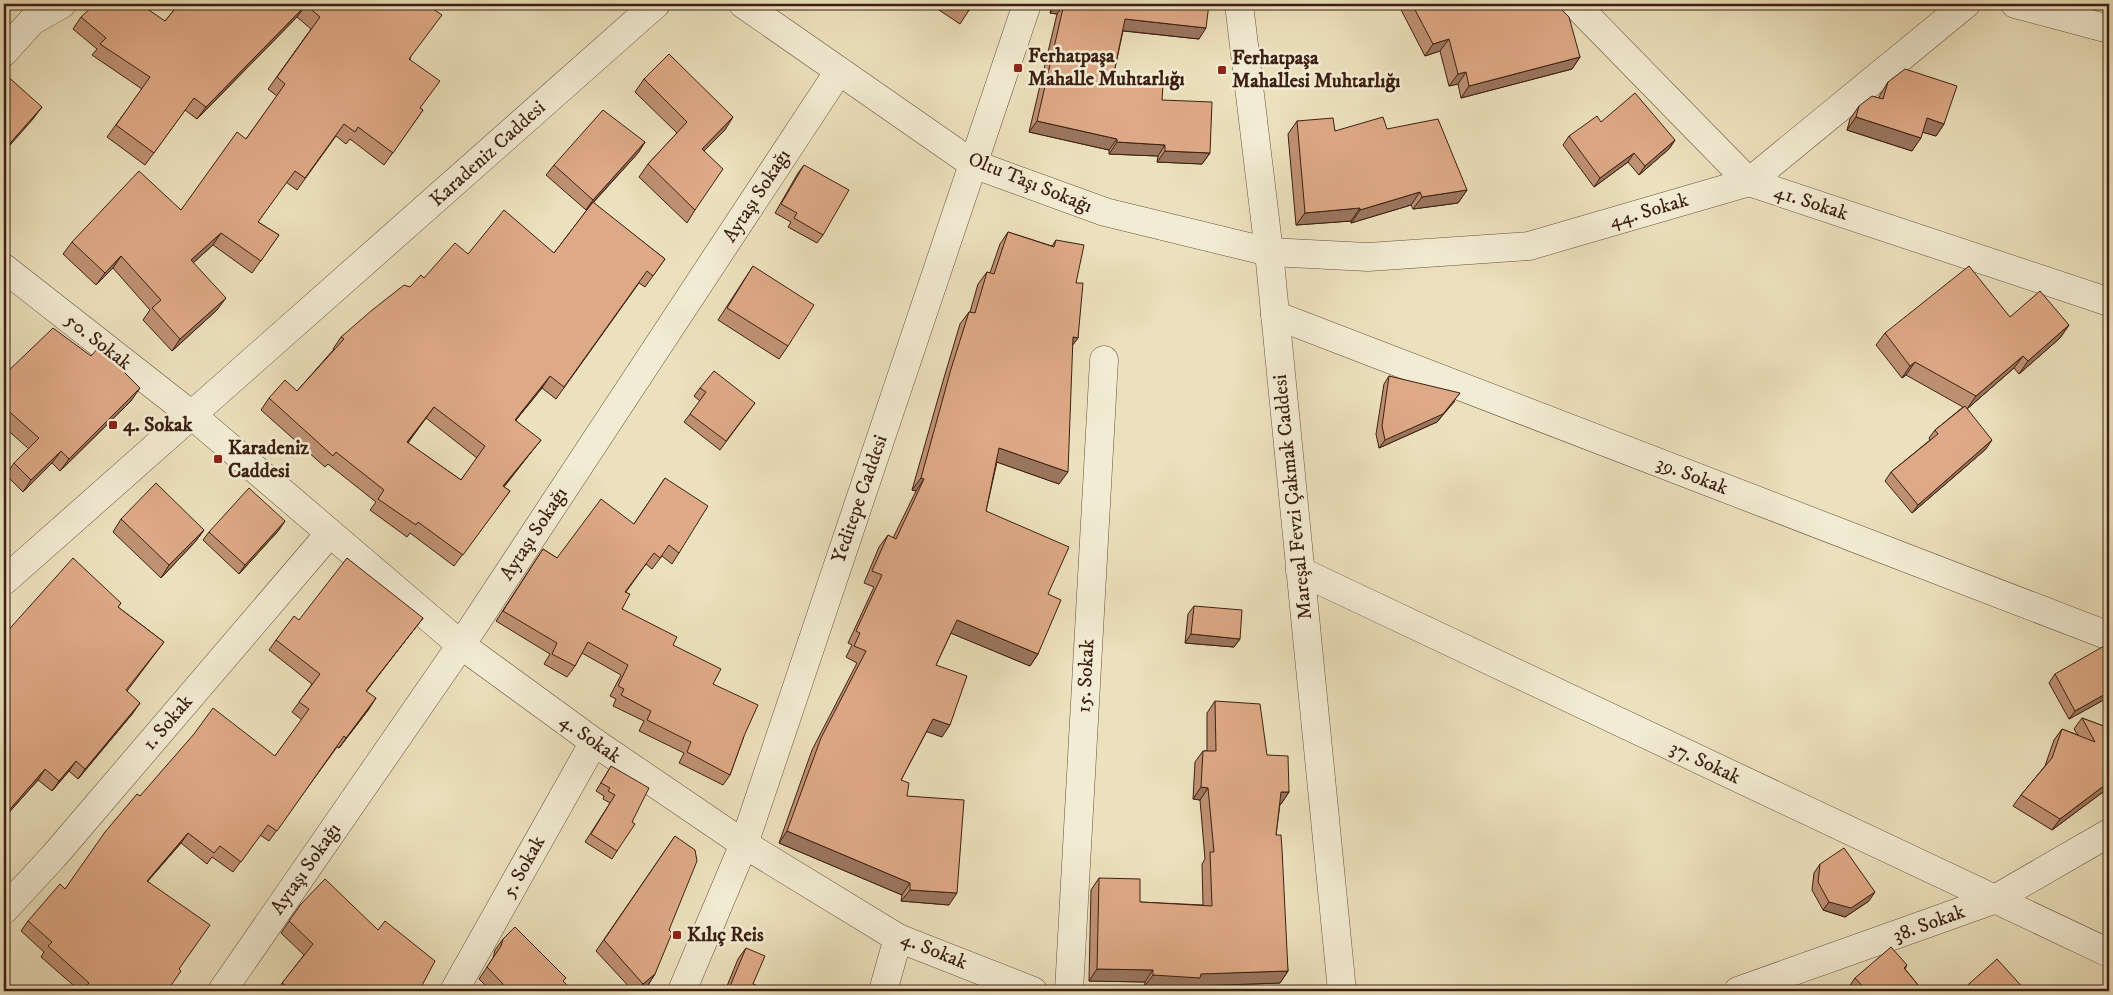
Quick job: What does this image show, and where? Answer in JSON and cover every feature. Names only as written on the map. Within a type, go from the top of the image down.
[{"type":"street","points":[[4,52],[32,21],[62,4]]},
{"type":"street","name":"Karadeniz Caddesi","points":[[4,581],[193,416],[656,4]]},
{"type":"street","name":"Oltu Taşı Sokağı","points":[[743,4],[973,164],[1105,212],[1269,252]]},
{"type":"street","name":"Yeditepe Caddesi","points":[[682,991],[744,844],[1027,4]]},
{"type":"street","name":"Mareşal Fevzi Çakmak Caddesi","points":[[1239,4],[1269,252],[1342,991]]},
{"type":"street","name":"41. Sokak","points":[[1575,4],[1749,182],[2109,302]]},
{"type":"street","name":"44. Sokak","points":[[1269,252],[1368,257],[1529,246],[1749,182],[1966,4]]},
{"type":"street","points":[[2015,4],[2109,29]]},
{"type":"street","name":"Aytaşı Sokağı","points":[[222,991],[461,645],[839,71]]},
{"type":"street","name":"50. Sokak","points":[[4,268],[193,416]]},
{"type":"street","name":"39. Sokak","points":[[1275,315],[2109,636]]},
{"type":"street","name":"15. Sokak","points":[[1069,991],[1104,360]]},
{"type":"street","name":"4. Sokak","points":[[193,416],[461,645],[594,742],[744,844],[898,938],[1033,991]]},
{"type":"street","name":"1. Sokak","points":[[4,910],[54,856],[330,533]]},
{"type":"street","name":"37. Sokak","points":[[1300,571],[1993,900],[2109,953]]},
{"type":"street","name":"5. Sokak","points":[[454,991],[594,742]]},
{"type":"street","name":"38. Sokak","points":[[1738,991],[1993,900],[2109,833]]},
{"type":"street","points":[[884,991],[898,938]]},
{"type":"building","points":[[95,4],[140,4],[165,21],[179,4],[426,4],[442,15],[409,59],[440,81],[420,108],[423,110],[393,153],[358,127],[355,132],[344,124],[305,178],[295,171],[258,222],[279,235],[261,261],[221,233],[191,260],[226,298],[180,339],[152,308],[161,300],[121,256],[105,273],[72,242],[139,171],[181,210],[237,132],[246,139],[285,84],[277,77],[320,17],[306,5],[206,107],[194,98],[154,153],[116,125],[150,77],[100,44],[106,38],[81,17]]},
{"type":"building","points":[[958,4],[973,4],[969,11]]},
{"type":"building","points":[[1064,4],[1209,4],[1206,28],[1125,19],[1112,82],[1163,84],[1162,100],[1212,102],[1210,153],[1165,151],[1165,145],[1117,142],[1117,139],[1037,121]]},
{"type":"building","points":[[1412,4],[1556,4],[1569,17],[1580,57],[1469,86],[1466,72],[1458,74],[1449,39],[1433,44]]},
{"type":"building","points":[[669,54],[733,117],[702,149],[723,169],[695,210],[648,164],[687,122],[644,79]]},
{"type":"building","points":[[1905,69],[1957,86],[1944,124],[1927,118],[1921,138],[1856,117],[1859,106],[1872,96],[1883,99],[1888,82]]},
{"type":"building","points":[[4,75],[42,107],[4,150]]},
{"type":"building","points":[[1635,93],[1675,140],[1645,166],[1634,153],[1600,178],[1569,136],[1597,116],[1601,122]]},
{"type":"building","points":[[603,110],[645,142],[593,200],[554,165]]},
{"type":"building","points":[[1383,117],[1387,129],[1438,119],[1467,190],[1422,197],[1420,192],[1360,210],[1360,208],[1305,213],[1297,121],[1333,118],[1335,131]]},
{"type":"building","points":[[804,165],[849,190],[823,235],[794,218],[797,213],[781,204]]},
{"type":"building","points":[[593,202],[665,259],[653,276],[647,271],[564,387],[550,376],[515,420],[541,440],[503,486],[510,491],[463,555],[418,522],[416,525],[378,499],[384,490],[336,452],[333,456],[269,398],[285,380],[297,391],[344,339],[341,337],[404,285],[410,287],[421,275],[424,278],[455,243],[468,254],[504,210],[554,253]],"holes":[[[434,407],[485,446],[461,480],[407,442]]]},
{"type":"building","points":[[1008,232],[1054,247],[1056,240],[1084,245],[1076,283],[1083,283],[1078,338],[1073,337],[1068,472],[999,448],[986,511],[1069,547],[1048,594],[1061,600],[1038,654],[957,620],[936,665],[967,676],[950,725],[933,719],[901,780],[909,783],[907,796],[964,800],[957,893],[910,890],[910,883],[787,831],[821,738],[866,651],[854,646],[860,633],[856,631],[882,575],[872,571],[888,535],[896,539],[924,479],[921,478],[969,312],[975,313],[987,272],[994,274]]},
{"type":"building","points":[[753,266],[814,305],[788,346],[727,308]]},
{"type":"building","points":[[1969,266],[2010,317],[2040,291],[2069,325],[2028,361],[2023,356],[1976,396],[1915,362],[1910,366],[1885,333]]},
{"type":"building","points":[[53,328],[91,356],[99,347],[140,388],[69,459],[61,451],[31,480],[14,463],[39,438],[4,407],[4,375]]},
{"type":"building","points":[[714,371],[755,403],[726,441],[690,414],[706,392],[700,388]]},
{"type":"building","points":[[1389,376],[1460,393],[1443,414],[1385,440],[1382,426]]},
{"type":"building","points":[[1965,406],[1992,440],[1918,505],[1891,472],[1938,434],[1935,430]]},
{"type":"building","points":[[665,478],[708,506],[679,553],[669,545],[660,558],[654,553],[625,592],[630,594],[622,609],[677,637],[673,645],[721,669],[713,684],[758,705],[730,775],[687,752],[691,742],[647,720],[651,711],[621,695],[624,689],[618,686],[628,665],[588,642],[575,666],[552,654],[557,643],[503,611],[543,549],[557,558],[601,499],[634,524]]},
{"type":"building","points":[[156,483],[204,530],[169,565],[121,519]]},
{"type":"building","points":[[249,488],[285,521],[245,565],[209,532]]},
{"type":"building","points":[[73,558],[121,603],[118,607],[164,642],[126,690],[140,703],[85,769],[76,761],[59,781],[45,769],[4,816],[4,635]]},
{"type":"building","points":[[347,558],[423,618],[366,691],[376,698],[346,738],[344,736],[277,831],[268,825],[241,862],[220,846],[214,853],[188,833],[147,881],[210,925],[179,969],[181,971],[167,991],[82,991],[89,983],[48,946],[52,942],[28,921],[60,884],[65,889],[105,832],[137,794],[140,796],[194,734],[213,708],[275,756],[309,709],[299,702],[320,674],[276,640],[294,616],[299,620]]},
{"type":"building","points":[[1194,606],[1242,610],[1240,639],[1191,634]]},
{"type":"building","points":[[2104,646],[2109,655],[2109,692],[2075,711],[2055,674]]},
{"type":"building","points":[[1215,701],[1260,704],[1267,755],[1288,756],[1289,792],[1281,792],[1276,835],[1281,835],[1288,971],[1201,974],[1200,978],[1153,975],[1153,970],[1097,969],[1099,878],[1140,879],[1140,902],[1212,906],[1210,852],[1214,852],[1208,788],[1201,787],[1203,751],[1216,751]]},
{"type":"building","points":[[2082,718],[2109,728],[2109,782],[2060,819],[2021,795],[2052,758],[2062,729],[2095,742]]},
{"type":"building","points":[[611,766],[649,788],[632,822],[635,824],[617,851],[591,834],[615,795],[608,791],[610,788],[601,783]]},
{"type":"building","points":[[675,836],[695,850],[697,861],[669,930],[672,933],[655,974],[643,984],[604,940]]},
{"type":"building","points":[[1844,848],[1875,892],[1851,908],[1829,902],[1818,882],[1820,864]]},
{"type":"building","points":[[325,879],[378,930],[385,921],[435,961],[419,991],[284,991],[288,987],[282,983],[313,944],[289,921],[301,904]]},
{"type":"building","points":[[515,927],[566,978],[563,981],[573,991],[496,991],[503,984],[487,967],[501,946],[503,939]]},
{"type":"building","points":[[1891,947],[1907,965],[1904,968],[1923,991],[1867,991],[1855,978]]},
{"type":"building","points":[[746,948],[765,956],[753,984],[768,991],[728,991]]},
{"type":"building","points":[[1997,959],[2026,991],[1961,991]]},
{"type":"place","name":"Ferhatpaşa Mahalle Muhtarlığı","points":[[1018,68]]},
{"type":"place","name":"Ferhatpaşa Mahallesi Muhtarlığı","points":[[1222,70]]},
{"type":"place","name":"4. Sokak","points":[[113,425]]},
{"type":"place","name":"Karadeniz Caddesi","points":[[218,459]]},
{"type":"place","name":"Kılıç Reis","points":[[677,935]]}]
